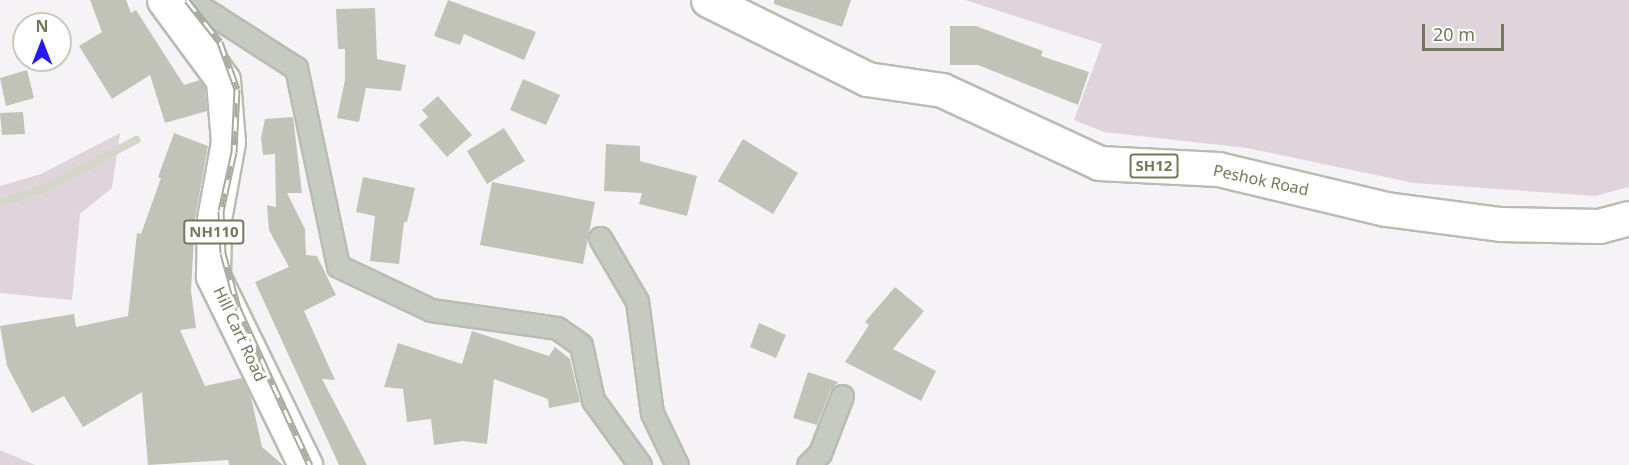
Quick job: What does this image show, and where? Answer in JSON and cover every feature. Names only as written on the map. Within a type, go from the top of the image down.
[{"type":"main road","name":"Hill Cart Road","points":[[164,0],[223,80],[228,142],[214,219],[213,276],[305,465]]},
{"type":"main road","name":"Peshok Road","points":[[708,0],[867,79],[942,90],[1098,163],[1218,169],[1386,209],[1500,224],[1599,226],[1629,218]]},
{"type":"street","points":[[190,0],[296,68],[338,266],[431,310],[557,328],[581,345],[593,400],[640,465]]},
{"type":"street","points":[[600,238],[637,301],[652,413],[677,465]]},
{"type":"street","points":[[808,465],[820,453],[842,396]]},
{"type":"shaded area","points":[[965,0],[1629,0],[1629,187],[1595,196],[1414,183],[1247,148],[1104,132],[1074,120],[1102,44]]},
{"type":"shaded area","points":[[120,133],[112,188],[80,214],[72,300],[0,293],[0,186],[41,174]]},
{"type":"shaded area","points":[[0,450],[35,465],[0,465]]},
{"type":"building","points":[[90,0],[126,0],[131,13],[136,10],[184,85],[200,80],[205,87],[207,111],[165,123],[150,75],[112,99],[79,46],[102,32]]},
{"type":"building","points":[[448,0],[536,32],[524,60],[464,34],[460,45],[434,36]]},
{"type":"building","points":[[774,0],[851,0],[842,27],[774,4]]},
{"type":"building","points":[[375,8],[377,59],[406,65],[401,91],[366,88],[359,122],[337,118],[345,80],[345,49],[338,49],[336,9]]},
{"type":"building","points":[[950,26],[976,26],[1043,51],[1041,56],[1089,72],[1078,105],[978,65],[950,65]]},
{"type":"building","points":[[28,72],[34,98],[6,106],[0,78]]},
{"type":"building","points":[[523,79],[560,95],[546,125],[510,110]]},
{"type":"building","points":[[438,96],[472,135],[447,157],[419,125],[428,117],[422,110]]},
{"type":"building","points":[[23,112],[25,134],[2,135],[0,113]]},
{"type":"building","points":[[293,117],[302,193],[287,193],[305,229],[306,255],[317,256],[336,295],[304,311],[335,380],[322,379],[367,465],[339,465],[255,282],[289,267],[269,230],[267,205],[276,207],[275,154],[263,155],[261,138],[265,119]]},
{"type":"building","points":[[504,128],[525,161],[487,184],[467,151]]},
{"type":"building","points":[[174,133],[208,146],[195,219],[191,291],[196,328],[180,330],[205,386],[242,378],[251,397],[262,447],[283,465],[229,465],[228,460],[148,465],[142,392],[83,427],[64,396],[32,413],[7,366],[0,326],[74,314],[76,327],[128,316],[137,233],[141,234]]},
{"type":"building","points":[[743,139],[798,173],[773,214],[718,181]]},
{"type":"building","points":[[606,144],[640,146],[640,161],[697,176],[687,216],[639,204],[642,193],[604,191]]},
{"type":"building","points":[[363,177],[415,188],[407,222],[404,222],[399,264],[370,261],[375,216],[356,212]]},
{"type":"building","points":[[492,182],[595,202],[583,264],[480,245]]},
{"type":"building","points":[[895,287],[924,311],[893,349],[936,371],[921,401],[845,362],[869,325],[865,322]]},
{"type":"building","points":[[759,323],[786,335],[776,358],[750,347]]},
{"type":"building","points":[[472,331],[549,356],[555,347],[570,359],[580,402],[549,408],[548,399],[494,379],[487,444],[463,441],[434,445],[431,419],[407,422],[403,389],[384,387],[398,343],[462,364]]},
{"type":"building","points":[[808,372],[838,382],[830,391],[817,425],[793,418]]},
{"type":"waterway","points":[[0,203],[50,186],[136,140]]},
{"type":"railway","points":[[187,0],[220,42],[237,89],[234,152],[221,211],[223,253],[238,308],[310,465]]}]
